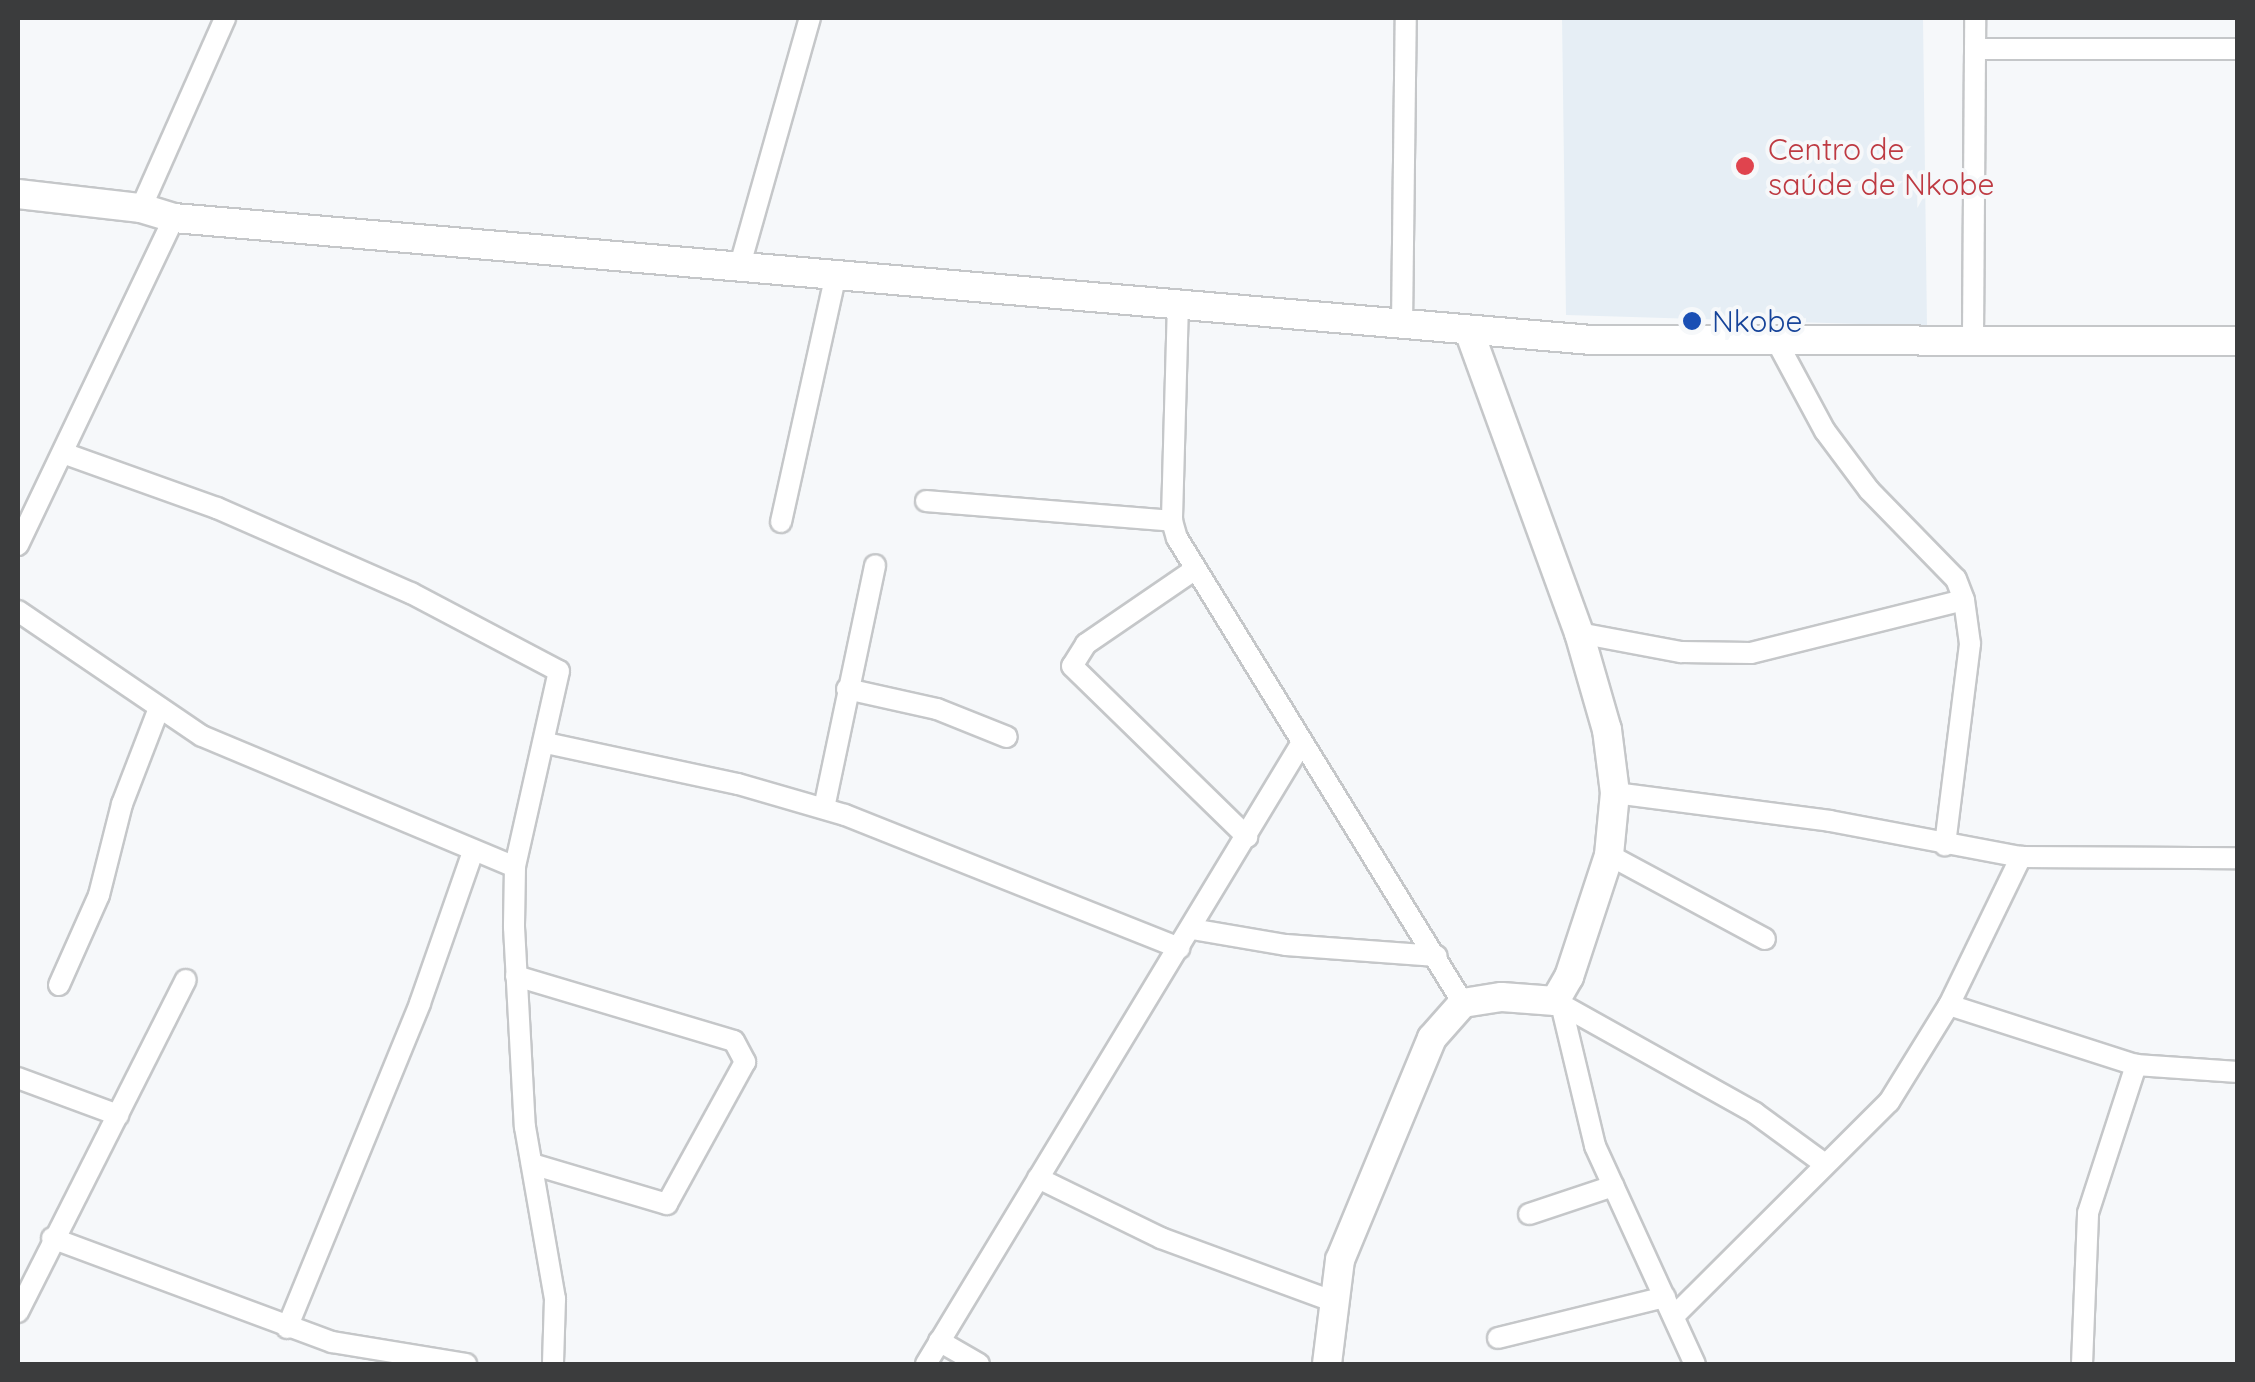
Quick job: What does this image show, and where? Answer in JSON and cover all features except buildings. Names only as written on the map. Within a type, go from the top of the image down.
[{"type":"street","points":[[141,208],[226,18]]},
{"type":"street","points":[[740,265],[810,18]]},
{"type":"street","points":[[1402,324],[1406,18]]},
{"type":"street","points":[[1973,337],[1975,18]]},
{"type":"street","points":[[1976,50],[2238,49]]},
{"type":"street","points":[[18,194],[141,208],[174,218],[1469,331],[1776,342],[1973,337],[2238,341]]},
{"type":"street","points":[[18,545],[174,218]]},
{"type":"street","points":[[781,522],[836,274]]},
{"type":"street","points":[[1178,303],[1172,521],[1194,570],[1463,1003]]},
{"type":"street","points":[[1469,331],[1578,633],[1607,730],[1615,793],[1609,854],[1558,1002],[1579,1098],[1612,1186],[1695,1364]]},
{"type":"street","points":[[1776,342],[1825,432],[1869,490],[1956,579],[1964,600],[1970,644],[1945,844]]},
{"type":"street","points":[[62,453],[217,508],[550,660],[559,670],[560,688],[515,867],[516,976],[532,1164],[554,1299],[553,1364]]},
{"type":"street","points":[[926,501],[1172,521]]},
{"type":"street","points":[[824,808],[875,565]]},
{"type":"street","points":[[1194,570],[1086,644],[1072,666],[1247,837]]},
{"type":"street","points":[[1578,633],[1681,652],[1751,653],[1964,600]]},
{"type":"street","points":[[18,611],[159,708],[262,766],[515,867]]},
{"type":"street","points":[[848,689],[937,709],[1007,737]]},
{"type":"street","points":[[59,985],[100,895],[122,804],[159,708]]},
{"type":"street","points":[[546,742],[824,808],[1180,948]]},
{"type":"street","points":[[926,1364],[1301,744]]},
{"type":"street","points":[[1615,793],[1776,812],[2021,857],[2238,858]]},
{"type":"street","points":[[287,1328],[407,1035],[473,852]]},
{"type":"street","points":[[1609,854],[1765,939]]},
{"type":"street","points":[[1498,1338],[1670,1306],[1889,1102],[1949,1005],[2021,857]]},
{"type":"street","points":[[1192,929],[1306,947],[1437,956]]},
{"type":"street","points":[[516,976],[734,1042],[745,1062],[667,1204],[532,1164]]},
{"type":"street","points":[[18,1308],[186,980]]},
{"type":"street","points":[[1327,1364],[1340,1260],[1432,1038],[1463,1003],[1491,997],[1558,1002],[1755,1113],[1822,1162]]},
{"type":"street","points":[[1949,1005],[2136,1065],[2238,1072]]},
{"type":"street","points":[[2082,1364],[2088,1213],[2136,1065]]},
{"type":"street","points":[[18,1078],[118,1115]]},
{"type":"street","points":[[1038,1178],[1161,1238],[1332,1301]]},
{"type":"street","points":[[1528,1214],[1612,1186]]},
{"type":"street","points":[[52,1238],[287,1328],[466,1364]]},
{"type":"street","points":[[939,1341],[980,1364]]},
{"type":"shaded area","name":"Centro de saúde de Nkobe","points":[[1562,18],[1923,18],[1927,326],[1566,315]]},
{"type":"place","name":"Centro de saúde de Nkobe","points":[[1745,166]]},
{"type":"place","name":"Nkobe","points":[[1692,321]]}]
